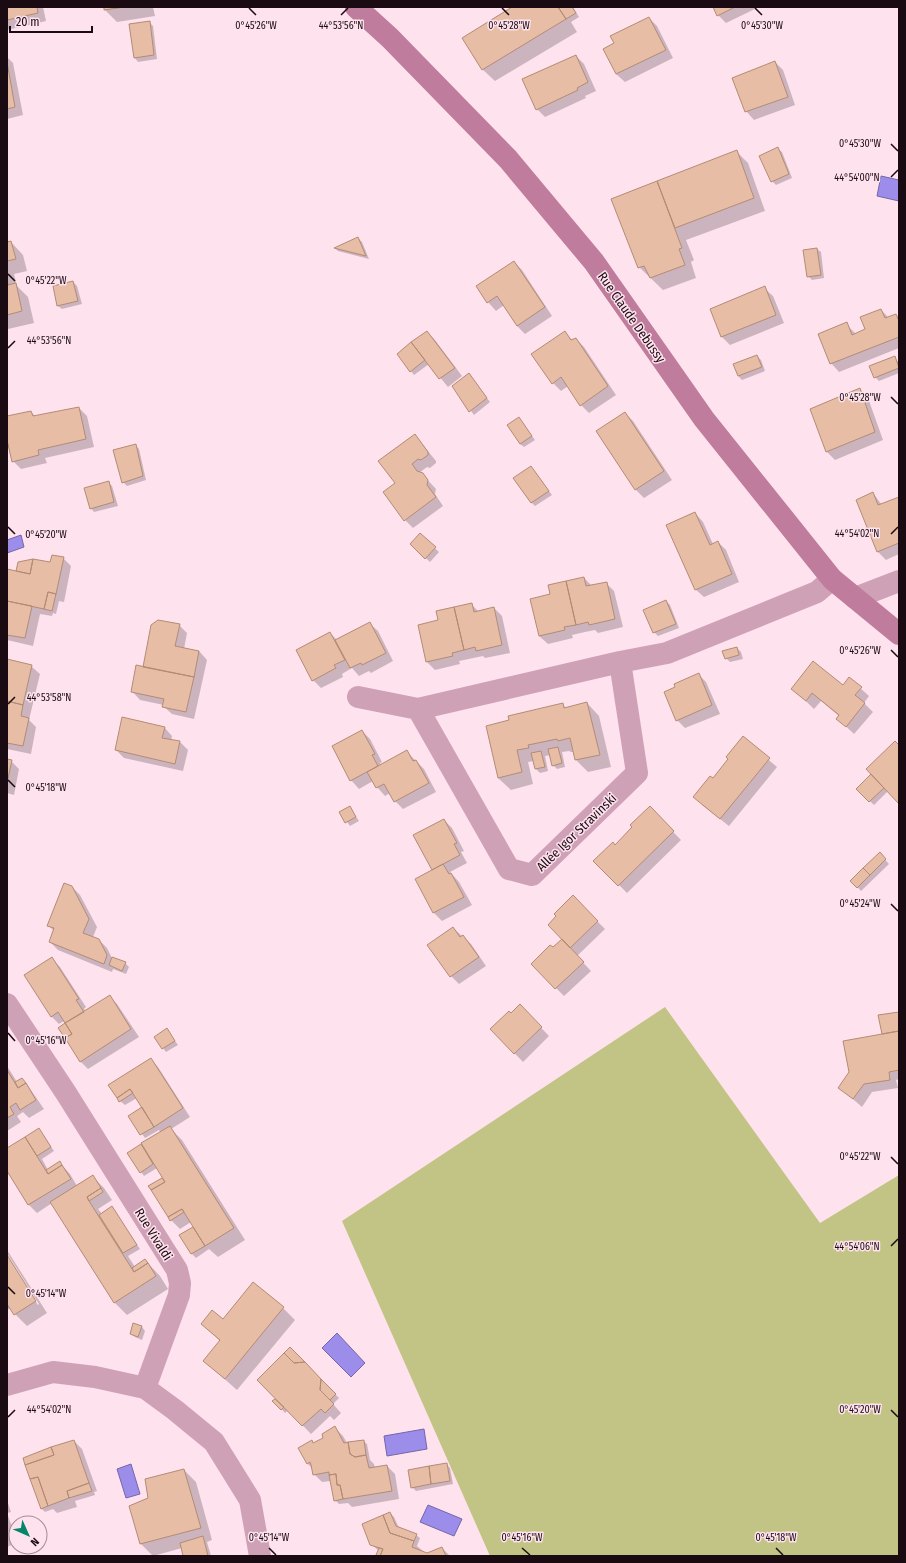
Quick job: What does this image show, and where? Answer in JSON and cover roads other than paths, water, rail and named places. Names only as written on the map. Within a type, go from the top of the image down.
[{"type":"street","name":"Rue Claude Debussy","points":[[356,7],[390,38],[508,159],[594,262],[704,419],[832,579],[899,634]]},
{"type":"street","points":[[358,697],[418,709],[620,662],[667,653],[817,592],[832,579]]},
{"type":"street","points":[[855,598],[899,581]]},
{"type":"street","name":"Allée Igor Stravinski","points":[[418,709],[509,869],[532,874],[637,773],[620,662]]},
{"type":"street","name":"Rue Vivaldi","points":[[7,1004],[66,1093],[176,1270],[180,1283],[179,1295],[145,1388]]},
{"type":"street","points":[[7,1384],[53,1372],[95,1377],[145,1388],[214,1442],[250,1500],[260,1556]]}]
